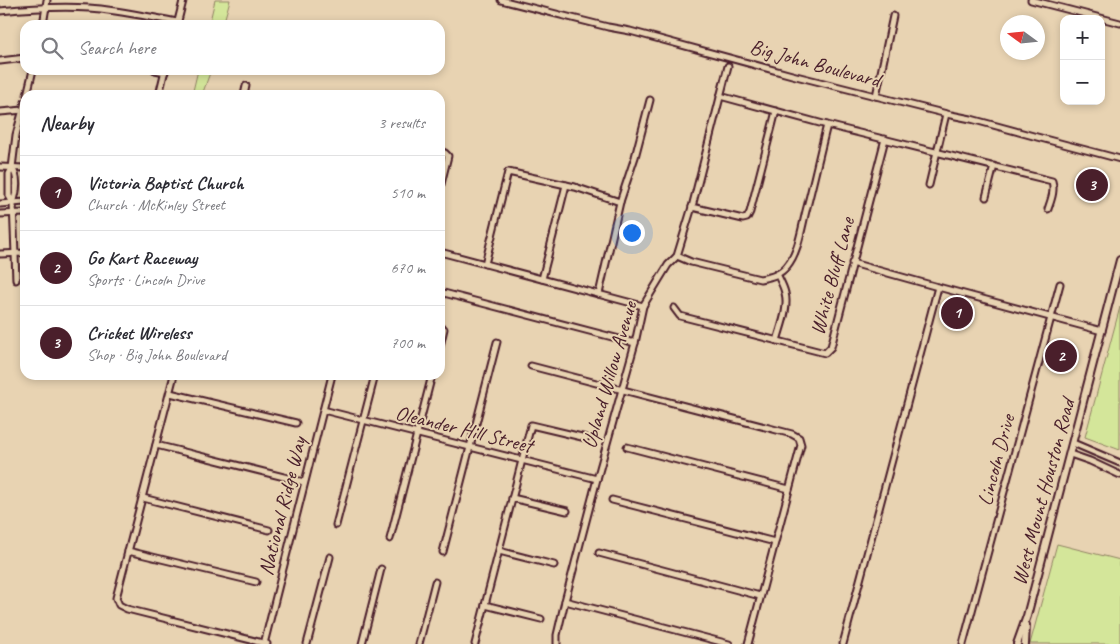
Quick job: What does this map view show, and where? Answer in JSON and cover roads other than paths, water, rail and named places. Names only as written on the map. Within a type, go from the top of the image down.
[{"type":"main road","name":"West Mount Houston Road","points":[[1027,616],[1120,260]]},
{"type":"main road","points":[[1017,644],[1027,616]]},
{"type":"main road","points":[[1025,644],[1027,616]]},
{"type":"street","points":[[44,20],[47,0]]},
{"type":"street","name":"Big John Boulevard","points":[[501,0],[630,31],[946,114],[971,118],[1120,158]]},
{"type":"street","points":[[1031,0],[1120,23]]},
{"type":"street","points":[[178,20],[183,1]]},
{"type":"street","points":[[0,11],[46,7],[90,8],[136,14],[161,20]]},
{"type":"street","points":[[876,96],[893,16]]},
{"type":"street","points":[[0,60],[20,58]]},
{"type":"street","name":"Upland Willow Avenue","points":[[557,644],[557,635],[565,601],[635,343],[643,306],[668,265],[677,256],[692,207],[728,66]]},
{"type":"street","points":[[28,90],[32,75]]},
{"type":"street","points":[[160,90],[164,75]]},
{"type":"street","points":[[245,90],[246,86]]},
{"type":"street","points":[[720,96],[1052,181],[1053,191],[1048,209]]},
{"type":"street","points":[[599,294],[620,202],[635,157],[650,100]]},
{"type":"street","points":[[0,112],[20,110]]},
{"type":"street","points":[[692,207],[743,219],[747,218],[776,111]]},
{"type":"street","points":[[930,185],[946,114]]},
{"type":"street","points":[[16,280],[14,213],[13,202],[9,196],[9,174],[12,168],[16,135],[20,122]]},
{"type":"street","points":[[677,256],[691,262],[760,279],[782,271],[789,264],[793,256],[800,235],[828,125]]},
{"type":"street","name":"White Bluff Lane","points":[[674,308],[680,316],[824,353],[831,347],[885,139]]},
{"type":"street","points":[[445,153],[448,156],[445,168]]},
{"type":"street","points":[[986,197],[994,166]]},
{"type":"street","points":[[0,167],[20,168]]},
{"type":"street","points":[[485,264],[508,172],[566,185],[620,202]]},
{"type":"street","points":[[542,279],[566,185]]},
{"type":"street","points":[[0,204],[20,202]]},
{"type":"street","points":[[0,214],[20,213]]},
{"type":"street","points":[[0,254],[20,253]]},
{"type":"street","points":[[445,253],[643,306]]},
{"type":"street","points":[[852,263],[1102,331]]},
{"type":"street","points":[[777,274],[786,300],[777,341]]},
{"type":"street","name":"Lincoln Drive","points":[[963,644],[1060,284]]},
{"type":"street","points":[[843,644],[938,287]]},
{"type":"street","points":[[445,293],[635,343]]},
{"type":"street","points":[[443,552],[497,342]]},
{"type":"street","points":[[531,366],[792,434],[799,438],[801,445],[748,644]]},
{"type":"street","points":[[173,380],[116,598],[118,605],[127,609],[265,644]]},
{"type":"street","name":"National Ridge Way","points":[[265,644],[330,380]]},
{"type":"street","points":[[336,525],[374,380]]},
{"type":"street","points":[[390,539],[431,380]]},
{"type":"street","points":[[170,393],[296,424]]},
{"type":"street","name":"Oleander Hill Street","points":[[323,410],[597,479]]},
{"type":"street","points":[[475,644],[531,425],[586,438]]},
{"type":"street","points":[[1073,443],[1120,463]]},
{"type":"street","points":[[156,445],[304,482]]},
{"type":"street","points":[[627,448],[789,489]]},
{"type":"street","points":[[1070,454],[1120,475]]},
{"type":"street","points":[[142,498],[269,530]]},
{"type":"street","points":[[512,498],[567,511]]},
{"type":"street","points":[[612,500],[775,542]]},
{"type":"street","points":[[499,551],[554,565]]},
{"type":"street","points":[[128,552],[256,582]]},
{"type":"street","points":[[598,554],[760,596]]},
{"type":"street","points":[[307,644],[330,557]]},
{"type":"street","points":[[362,644],[381,569]]},
{"type":"street","points":[[419,644],[435,582]]},
{"type":"street","points":[[565,601],[729,644]]},
{"type":"street","points":[[485,604],[541,619]]},
{"type":"place","name":"Cricket Wireless","points":[[1092,185]]},
{"type":"place","name":"Victoria Baptist Church","points":[[957,313]]},
{"type":"place","name":"Go Kart Raceway","points":[[1061,356]]}]
